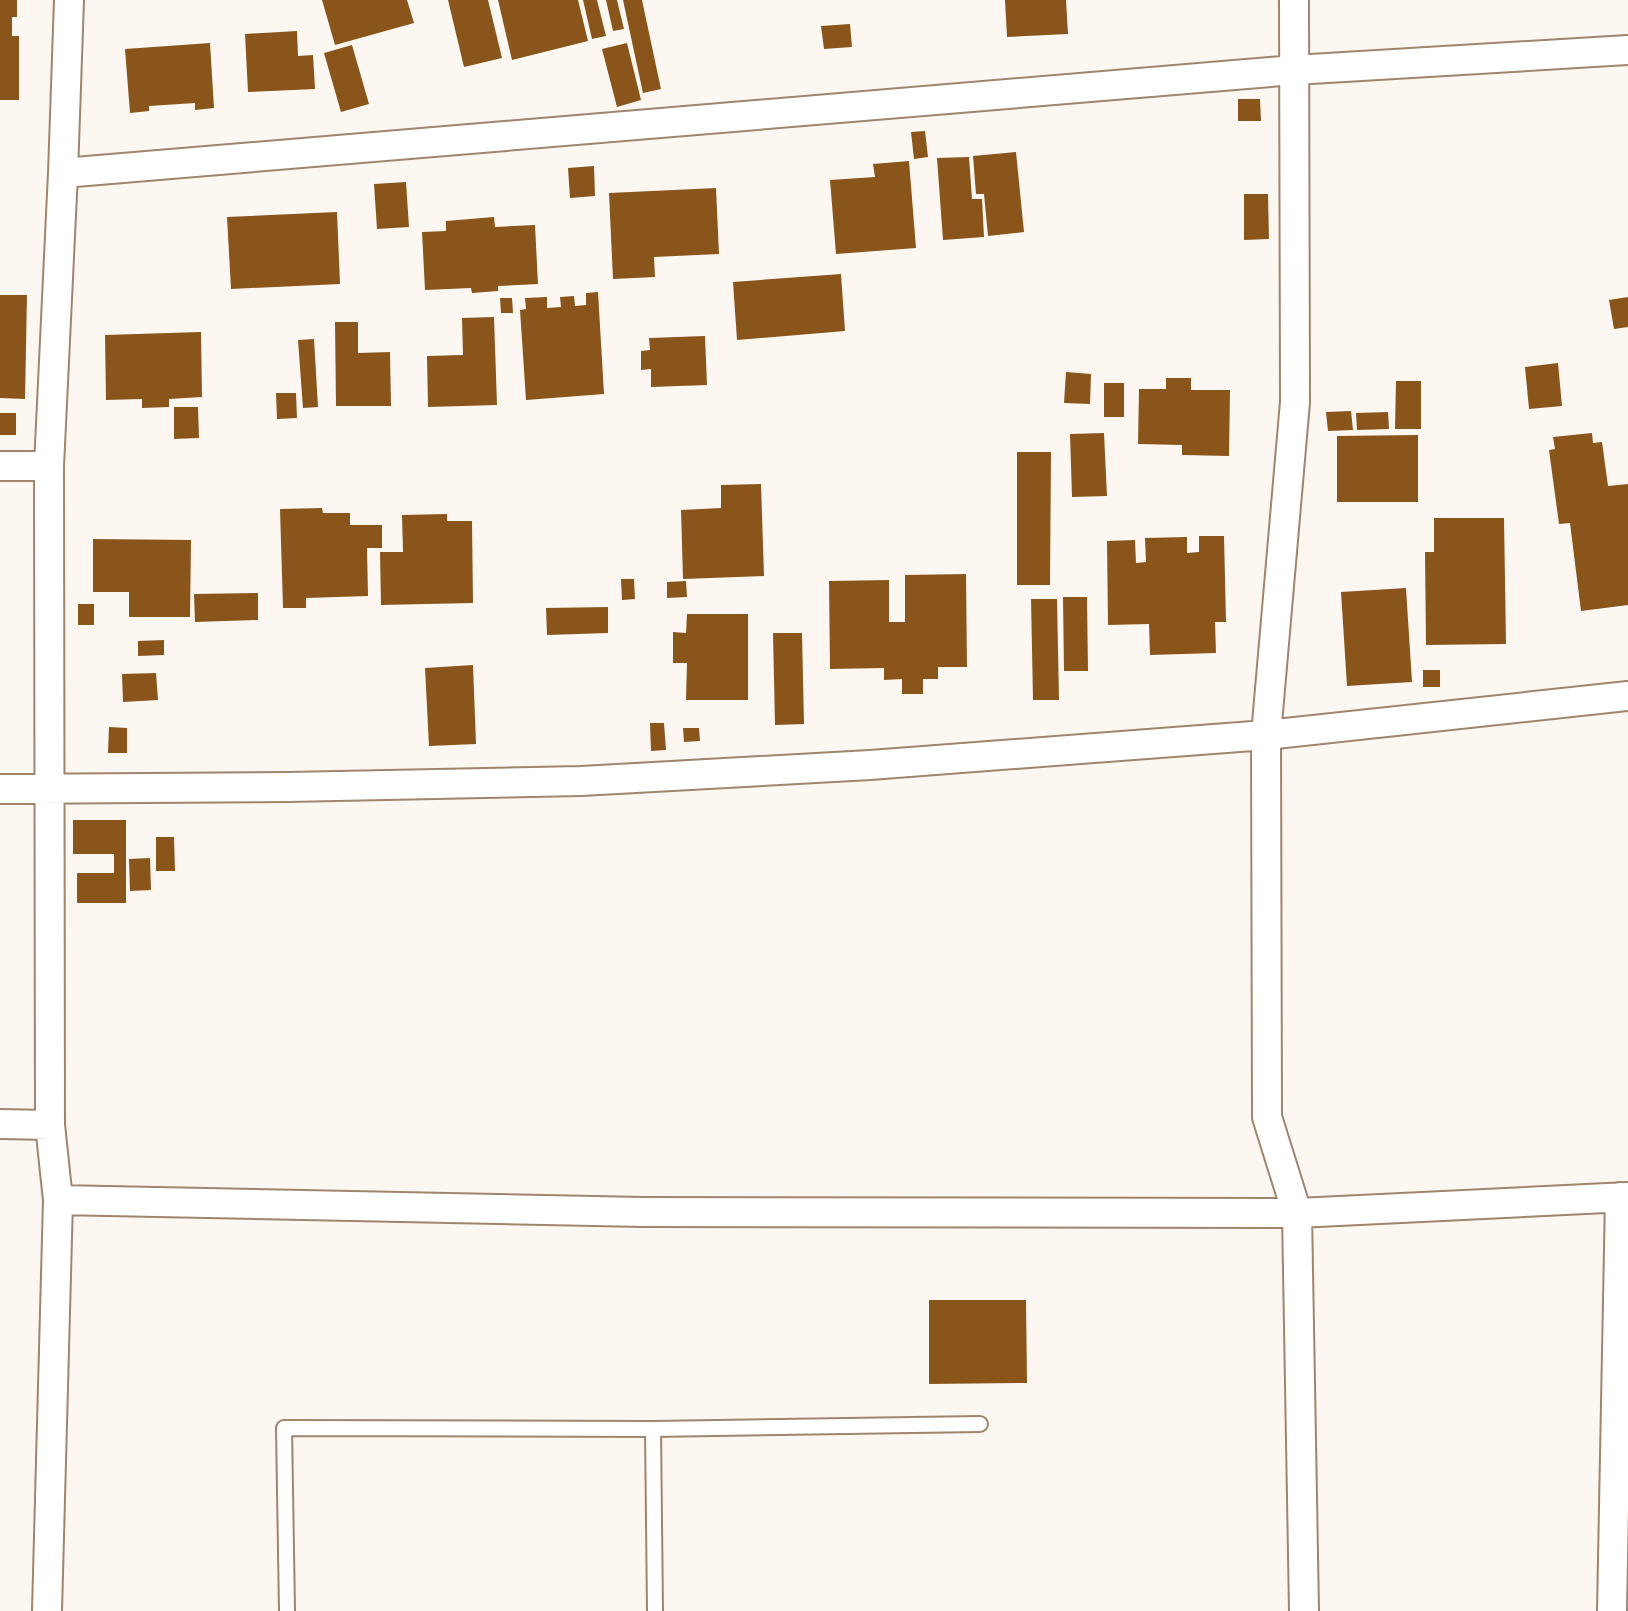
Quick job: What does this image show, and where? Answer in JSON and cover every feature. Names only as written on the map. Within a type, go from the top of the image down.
[{"type":"street","points":[[47,1611],[58,1200],[50,1125],[50,466],[69,0]]},
{"type":"street","points":[[1294,0],[1295,402],[1266,735],[1267,1117],[1297,1213],[1304,1611]]},
{"type":"street","points":[[63,173],[1294,70],[1628,50]]},
{"type":"street","points":[[0,466],[50,466]]},
{"type":"street","points":[[0,789],[581,781],[883,764],[1266,735],[1628,696]]},
{"type":"street","points":[[0,1125],[50,1125]]},
{"type":"street","points":[[58,1200],[643,1212],[1297,1213],[1624,1197],[1612,1611]]},
{"type":"lane","points":[[287,1611],[284,1428],[653,1429],[980,1424]]},
{"type":"lane","points":[[653,1429],[655,1611]]},
{"type":"building","points":[[0,0],[17,0],[17,17],[12,17],[12,36],[19,36],[19,100],[0,100]]},
{"type":"building","points":[[322,0],[407,0],[414,23],[335,45]]},
{"type":"building","points":[[448,0],[488,0],[502,58],[464,67]]},
{"type":"building","points":[[498,0],[578,0],[588,41],[512,60]]},
{"type":"building","points":[[583,0],[597,0],[606,36],[592,39]]},
{"type":"building","points":[[606,0],[617,0],[624,29],[613,31]]},
{"type":"building","points":[[623,0],[642,0],[661,89],[643,93]]},
{"type":"building","points":[[1005,0],[1066,0],[1068,34],[1007,37]]},
{"type":"building","points":[[850,24],[852,47],[824,49],[821,26]]},
{"type":"building","points":[[297,31],[298,56],[313,55],[315,89],[248,92],[245,34]]},
{"type":"building","points":[[210,43],[214,108],[195,110],[195,103],[149,106],[149,111],[130,113],[125,49]]},
{"type":"building","points":[[627,43],[641,100],[617,107],[602,49]]},
{"type":"building","points":[[352,45],[369,104],[341,112],[324,53]]},
{"type":"building","points":[[1238,99],[1260,99],[1261,121],[1238,121]]},
{"type":"building","points":[[925,131],[928,157],[914,159],[911,132]]},
{"type":"building","points":[[1016,152],[1024,232],[988,236],[984,194],[976,194],[973,156]]},
{"type":"building","points":[[969,157],[972,199],[982,199],[984,237],[943,240],[937,158]]},
{"type":"building","points":[[909,161],[916,248],[836,254],[830,180],[875,177],[873,164]]},
{"type":"building","points":[[594,166],[595,196],[570,198],[568,168]]},
{"type":"building","points":[[406,182],[409,227],[377,229],[374,184]]},
{"type":"building","points":[[716,188],[719,254],[654,257],[655,277],[613,279],[609,193]]},
{"type":"building","points":[[1244,194],[1268,194],[1269,239],[1244,240]]},
{"type":"building","points":[[337,212],[340,284],[231,289],[227,217]]},
{"type":"building","points":[[494,217],[495,227],[535,225],[538,284],[498,286],[498,291],[472,293],[471,288],[425,290],[422,232],[446,231],[446,221]]},
{"type":"building","points":[[841,274],[845,331],[737,340],[733,282]]},
{"type":"building","points":[[598,292],[604,394],[526,400],[520,310],[526,309],[525,298],[547,297],[547,308],[561,307],[560,297],[574,296],[575,306],[586,305],[586,293]]},
{"type":"building","points":[[0,295],[27,295],[25,399],[0,398]]},
{"type":"building","points":[[1628,297],[1628,327],[1614,329],[1609,300]]},
{"type":"building","points":[[500,298],[512,298],[513,313],[501,313]]},
{"type":"building","points":[[494,317],[497,405],[428,407],[427,356],[463,355],[462,318]]},
{"type":"building","points":[[335,322],[358,322],[358,353],[390,352],[391,406],[336,406]]},
{"type":"building","points":[[201,332],[202,397],[169,399],[169,407],[142,408],[142,399],[106,400],[105,335]]},
{"type":"building","points":[[705,336],[707,385],[651,387],[651,369],[641,370],[641,351],[650,350],[649,338]]},
{"type":"building","points":[[314,339],[318,407],[303,408],[298,340]]},
{"type":"building","points":[[1558,363],[1562,406],[1529,409],[1525,367]]},
{"type":"building","points":[[1066,372],[1091,374],[1090,404],[1064,403]]},
{"type":"building","points":[[1166,378],[1191,378],[1191,390],[1230,390],[1229,456],[1182,455],[1182,445],[1138,444],[1139,389],[1166,389]]},
{"type":"building","points":[[1396,381],[1421,381],[1421,429],[1395,429]]},
{"type":"building","points":[[1104,383],[1124,383],[1124,417],[1104,417]]},
{"type":"building","points":[[276,393],[296,393],[297,418],[277,419]]},
{"type":"building","points":[[174,407],[198,407],[199,438],[174,439]]},
{"type":"building","points":[[1351,411],[1353,430],[1328,431],[1326,412]]},
{"type":"building","points":[[1388,412],[1389,429],[1357,430],[1356,413]]},
{"type":"building","points":[[0,413],[16,413],[16,435],[0,435]]},
{"type":"building","points":[[1104,433],[1107,496],[1072,497],[1070,434]]},
{"type":"building","points":[[1592,433],[1593,443],[1602,442],[1608,486],[1628,484],[1628,605],[1581,611],[1570,523],[1559,524],[1549,450],[1555,449],[1553,437]]},
{"type":"building","points":[[1418,435],[1418,502],[1337,502],[1337,436]]},
{"type":"building","points":[[1017,452],[1051,452],[1050,585],[1017,585]]},
{"type":"building","points":[[761,484],[764,576],[683,579],[681,510],[721,508],[721,485]]},
{"type":"building","points":[[322,508],[323,513],[350,513],[350,525],[382,525],[382,548],[367,548],[368,596],[306,598],[306,608],[283,608],[280,509]]},
{"type":"building","points":[[447,514],[447,521],[472,521],[473,603],[381,605],[380,552],[403,552],[402,515]]},
{"type":"building","points":[[1434,518],[1504,518],[1506,644],[1426,645],[1425,552],[1434,552]]},
{"type":"building","points":[[1199,536],[1224,536],[1226,622],[1215,622],[1216,653],[1150,655],[1149,624],[1108,625],[1107,541],[1135,540],[1136,563],[1146,562],[1145,538],[1187,537],[1187,553],[1199,552]]},
{"type":"building","points":[[93,539],[191,540],[190,617],[129,617],[129,592],[93,592]]},
{"type":"building","points":[[966,574],[967,667],[938,667],[938,679],[923,679],[923,694],[902,694],[902,679],[884,680],[884,668],[830,669],[829,581],[889,580],[889,622],[905,622],[905,575]]},
{"type":"building","points":[[621,579],[634,579],[635,599],[622,600]]},
{"type":"building","points":[[686,581],[687,597],[667,598],[667,582]]},
{"type":"building","points":[[1406,588],[1412,682],[1347,686],[1341,592]]},
{"type":"building","points":[[258,593],[258,620],[195,622],[194,594]]},
{"type":"building","points":[[1063,597],[1087,597],[1088,671],[1064,671]]},
{"type":"building","points":[[1031,599],[1057,599],[1059,700],[1033,700]]},
{"type":"building","points":[[78,604],[94,604],[94,625],[78,625]]},
{"type":"building","points":[[608,607],[608,633],[547,635],[546,608]]},
{"type":"building","points":[[687,614],[748,614],[748,700],[686,700],[687,663],[673,663],[673,632],[686,633]]},
{"type":"building","points":[[773,633],[802,633],[804,724],[775,725]]},
{"type":"building","points":[[164,640],[164,655],[138,656],[138,641]]},
{"type":"building","points":[[473,665],[476,744],[429,746],[425,668]]},
{"type":"building","points":[[1423,670],[1440,670],[1440,687],[1423,687]]},
{"type":"building","points":[[156,673],[158,700],[123,702],[122,674]]},
{"type":"building","points":[[650,723],[664,723],[666,750],[651,751]]},
{"type":"building","points":[[109,727],[127,728],[127,753],[108,753]]},
{"type":"building","points":[[683,728],[699,728],[700,741],[684,742]]},
{"type":"building","points":[[73,820],[126,820],[126,903],[77,903],[77,873],[114,873],[114,854],[73,854]]},
{"type":"building","points":[[156,837],[174,837],[175,871],[156,871]]},
{"type":"building","points":[[150,858],[151,890],[130,891],[129,859]]},
{"type":"building","points":[[929,1300],[1026,1300],[1027,1383],[929,1384]]}]
